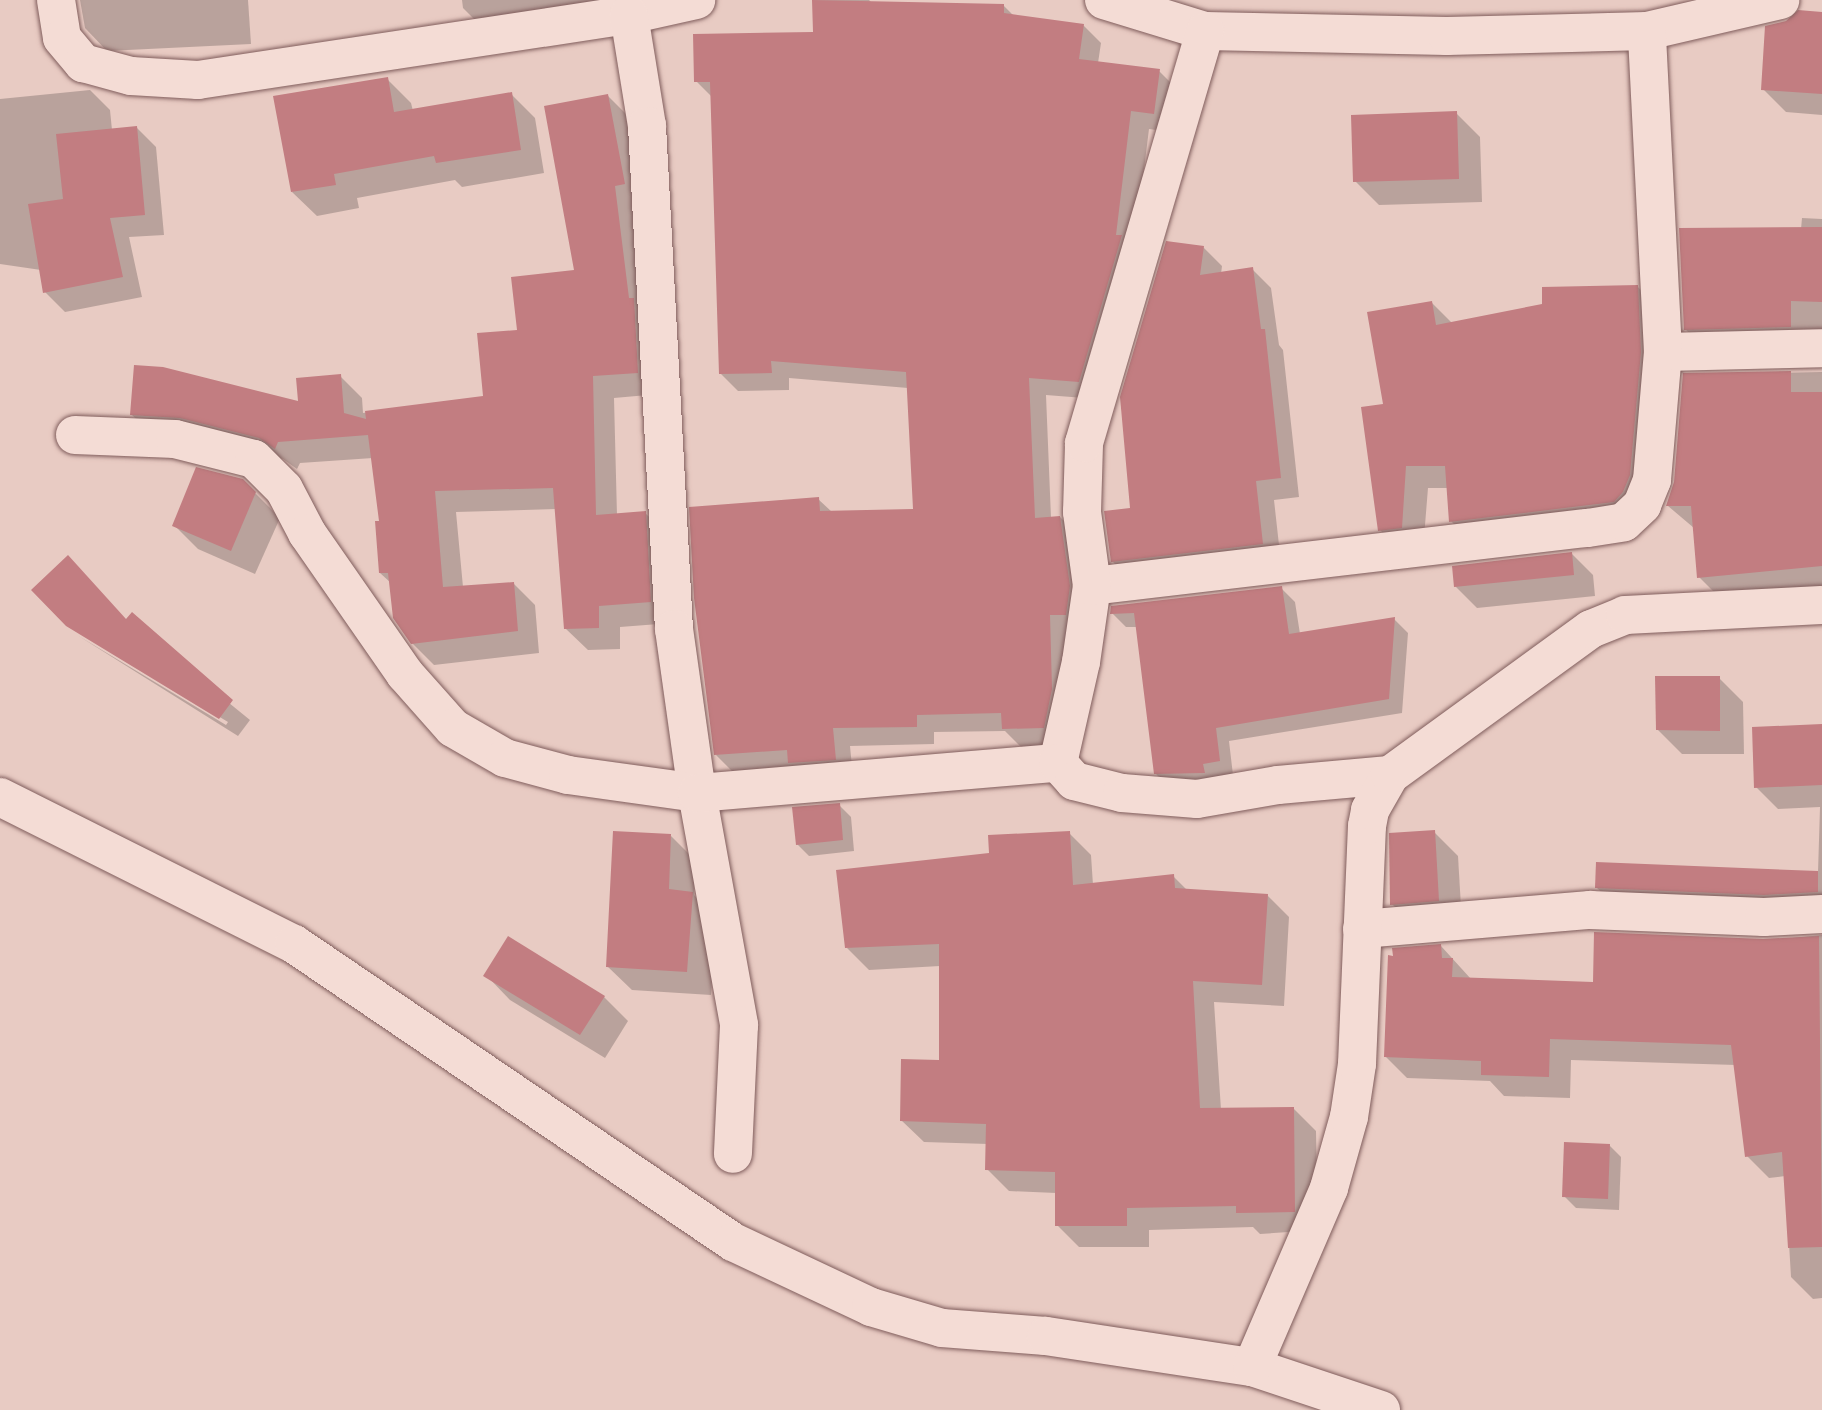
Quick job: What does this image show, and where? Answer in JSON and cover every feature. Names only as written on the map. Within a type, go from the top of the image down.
[{"type":"street","points":[[56,0],[62,38],[83,63],[131,76],[198,80],[629,15],[696,0]]},
{"type":"street","points":[[1104,0],[1205,31],[1447,36],[1647,32],[1780,0]]},
{"type":"street","points":[[629,15],[647,126],[674,629],[697,793],[739,1025],[733,1154]]},
{"type":"street","points":[[1058,763],[1081,662],[1092,586],[1082,512],[1084,443],[1205,31]]},
{"type":"street","points":[[1092,586],[1624,522],[1642,505],[1652,480],[1663,352],[1647,32]]},
{"type":"street","points":[[1663,352],[1822,348]]},
{"type":"street","points":[[75,435],[175,439],[254,459],[284,489],[307,533],[405,674],[453,728],[505,758],[568,775],[697,793],[1058,763]]},
{"type":"street","points":[[1252,1367],[1329,1188],[1349,1116],[1357,1064],[1367,826],[1370,810],[1390,775],[1591,629],[1625,615],[1822,605]]},
{"type":"street","points":[[1058,763],[1074,781],[1122,793],[1197,799],[1278,785],[1390,775]]},
{"type":"street","points":[[0,797],[294,944],[733,1242],[871,1307],[942,1328],[1046,1336],[1252,1367],[1381,1410]]},
{"type":"street","points":[[1363,929],[1590,910],[1764,917],[1822,914]]},
{"type":"building","points":[[812,0],[1004,4],[1004,13],[1084,24],[1079,59],[1160,69],[1154,114],[1131,111],[1116,235],[1122,235],[1079,382],[1029,378],[1035,518],[1060,516],[1070,586],[1066,615],[1050,615],[1052,689],[1044,728],[1002,729],[1001,713],[917,715],[917,727],[833,728],[836,760],[788,763],[787,750],[714,755],[694,598],[689,507],[819,497],[820,511],[913,509],[906,372],[771,361],[772,373],[719,374],[710,82],[694,82],[693,34],[813,32]]},
{"type":"building","points":[[1798,10],[1822,12],[1822,94],[1761,90],[1765,26],[1786,21]]},
{"type":"building","points":[[388,77],[394,112],[512,92],[521,150],[436,163],[434,156],[334,174],[336,185],[291,192],[273,96]]},
{"type":"building","points":[[608,94],[625,184],[615,186],[629,298],[634,298],[638,373],[593,376],[596,515],[646,511],[651,602],[599,606],[599,628],[564,629],[553,488],[435,491],[443,587],[514,582],[518,631],[411,644],[393,618],[388,573],[379,573],[375,521],[379,521],[368,435],[278,442],[275,449],[259,438],[180,418],[130,415],[134,365],[163,367],[298,401],[296,378],[341,374],[344,413],[366,419],[365,411],[483,396],[477,333],[517,330],[511,277],[574,270],[544,106]]},
{"type":"building","points":[[1457,111],[1459,179],[1353,182],[1351,115]]},
{"type":"building","points":[[137,126],[145,215],[110,218],[123,277],[43,293],[28,204],[63,199],[56,134]]},
{"type":"building","points":[[1822,227],[1822,302],[1791,301],[1791,327],[1684,330],[1679,228]]},
{"type":"building","points":[[1166,241],[1204,246],[1200,275],[1253,267],[1261,329],[1265,329],[1281,478],[1256,481],[1263,544],[1111,562],[1104,511],[1130,508],[1120,397]]},
{"type":"building","points":[[1638,285],[1641,352],[1630,475],[1623,492],[1614,502],[1449,522],[1445,466],[1406,466],[1402,528],[1378,531],[1361,407],[1383,404],[1367,312],[1432,301],[1436,325],[1542,304],[1542,287]]},
{"type":"building","points":[[1791,371],[1791,392],[1822,392],[1822,566],[1697,578],[1691,506],[1666,506],[1674,482],[1683,373]]},
{"type":"building","points":[[196,467],[243,479],[256,492],[231,551],[172,526]]},
{"type":"building","points":[[1572,552],[1574,575],[1454,587],[1452,566]]},
{"type":"building","points":[[68,555],[126,619],[132,612],[233,700],[219,719],[66,626],[31,590]]},
{"type":"building","points":[[1282,586],[1289,634],[1395,617],[1389,699],[1216,728],[1220,761],[1203,764],[1205,773],[1154,774],[1134,613],[1110,614],[1111,606]]},
{"type":"building","points":[[1655,676],[1720,676],[1720,731],[1656,730]]},
{"type":"building","points":[[1822,724],[1822,785],[1754,788],[1752,727]]},
{"type":"building","points":[[840,803],[843,840],[796,845],[792,807]]},
{"type":"building","points":[[1435,830],[1439,901],[1390,905],[1389,833]]},
{"type":"building","points":[[613,831],[671,834],[669,889],[693,892],[687,972],[606,967]]},
{"type":"building","points":[[1070,831],[1073,885],[1174,874],[1175,888],[1268,894],[1262,985],[1193,981],[1200,1108],[1294,1107],[1295,1212],[1236,1213],[1236,1206],[1127,1208],[1127,1226],[1055,1226],[1055,1172],[985,1170],[986,1124],[900,1121],[901,1059],[939,1060],[939,944],[845,948],[836,870],[989,853],[988,835]]},
{"type":"building","points":[[1596,862],[1818,871],[1818,892],[1764,895],[1595,888]]},
{"type":"building","points":[[1594,932],[1763,939],[1819,936],[1822,1247],[1788,1248],[1782,1152],[1745,1157],[1731,1045],[1550,1039],[1549,1077],[1481,1075],[1481,1061],[1384,1057],[1388,955],[1393,956],[1392,948],[1441,944],[1442,958],[1453,958],[1452,977],[1593,982]]},
{"type":"building","points":[[508,936],[605,996],[580,1035],[483,976]]},
{"type":"building","points":[[1564,1142],[1610,1144],[1608,1199],[1562,1197]]}]
